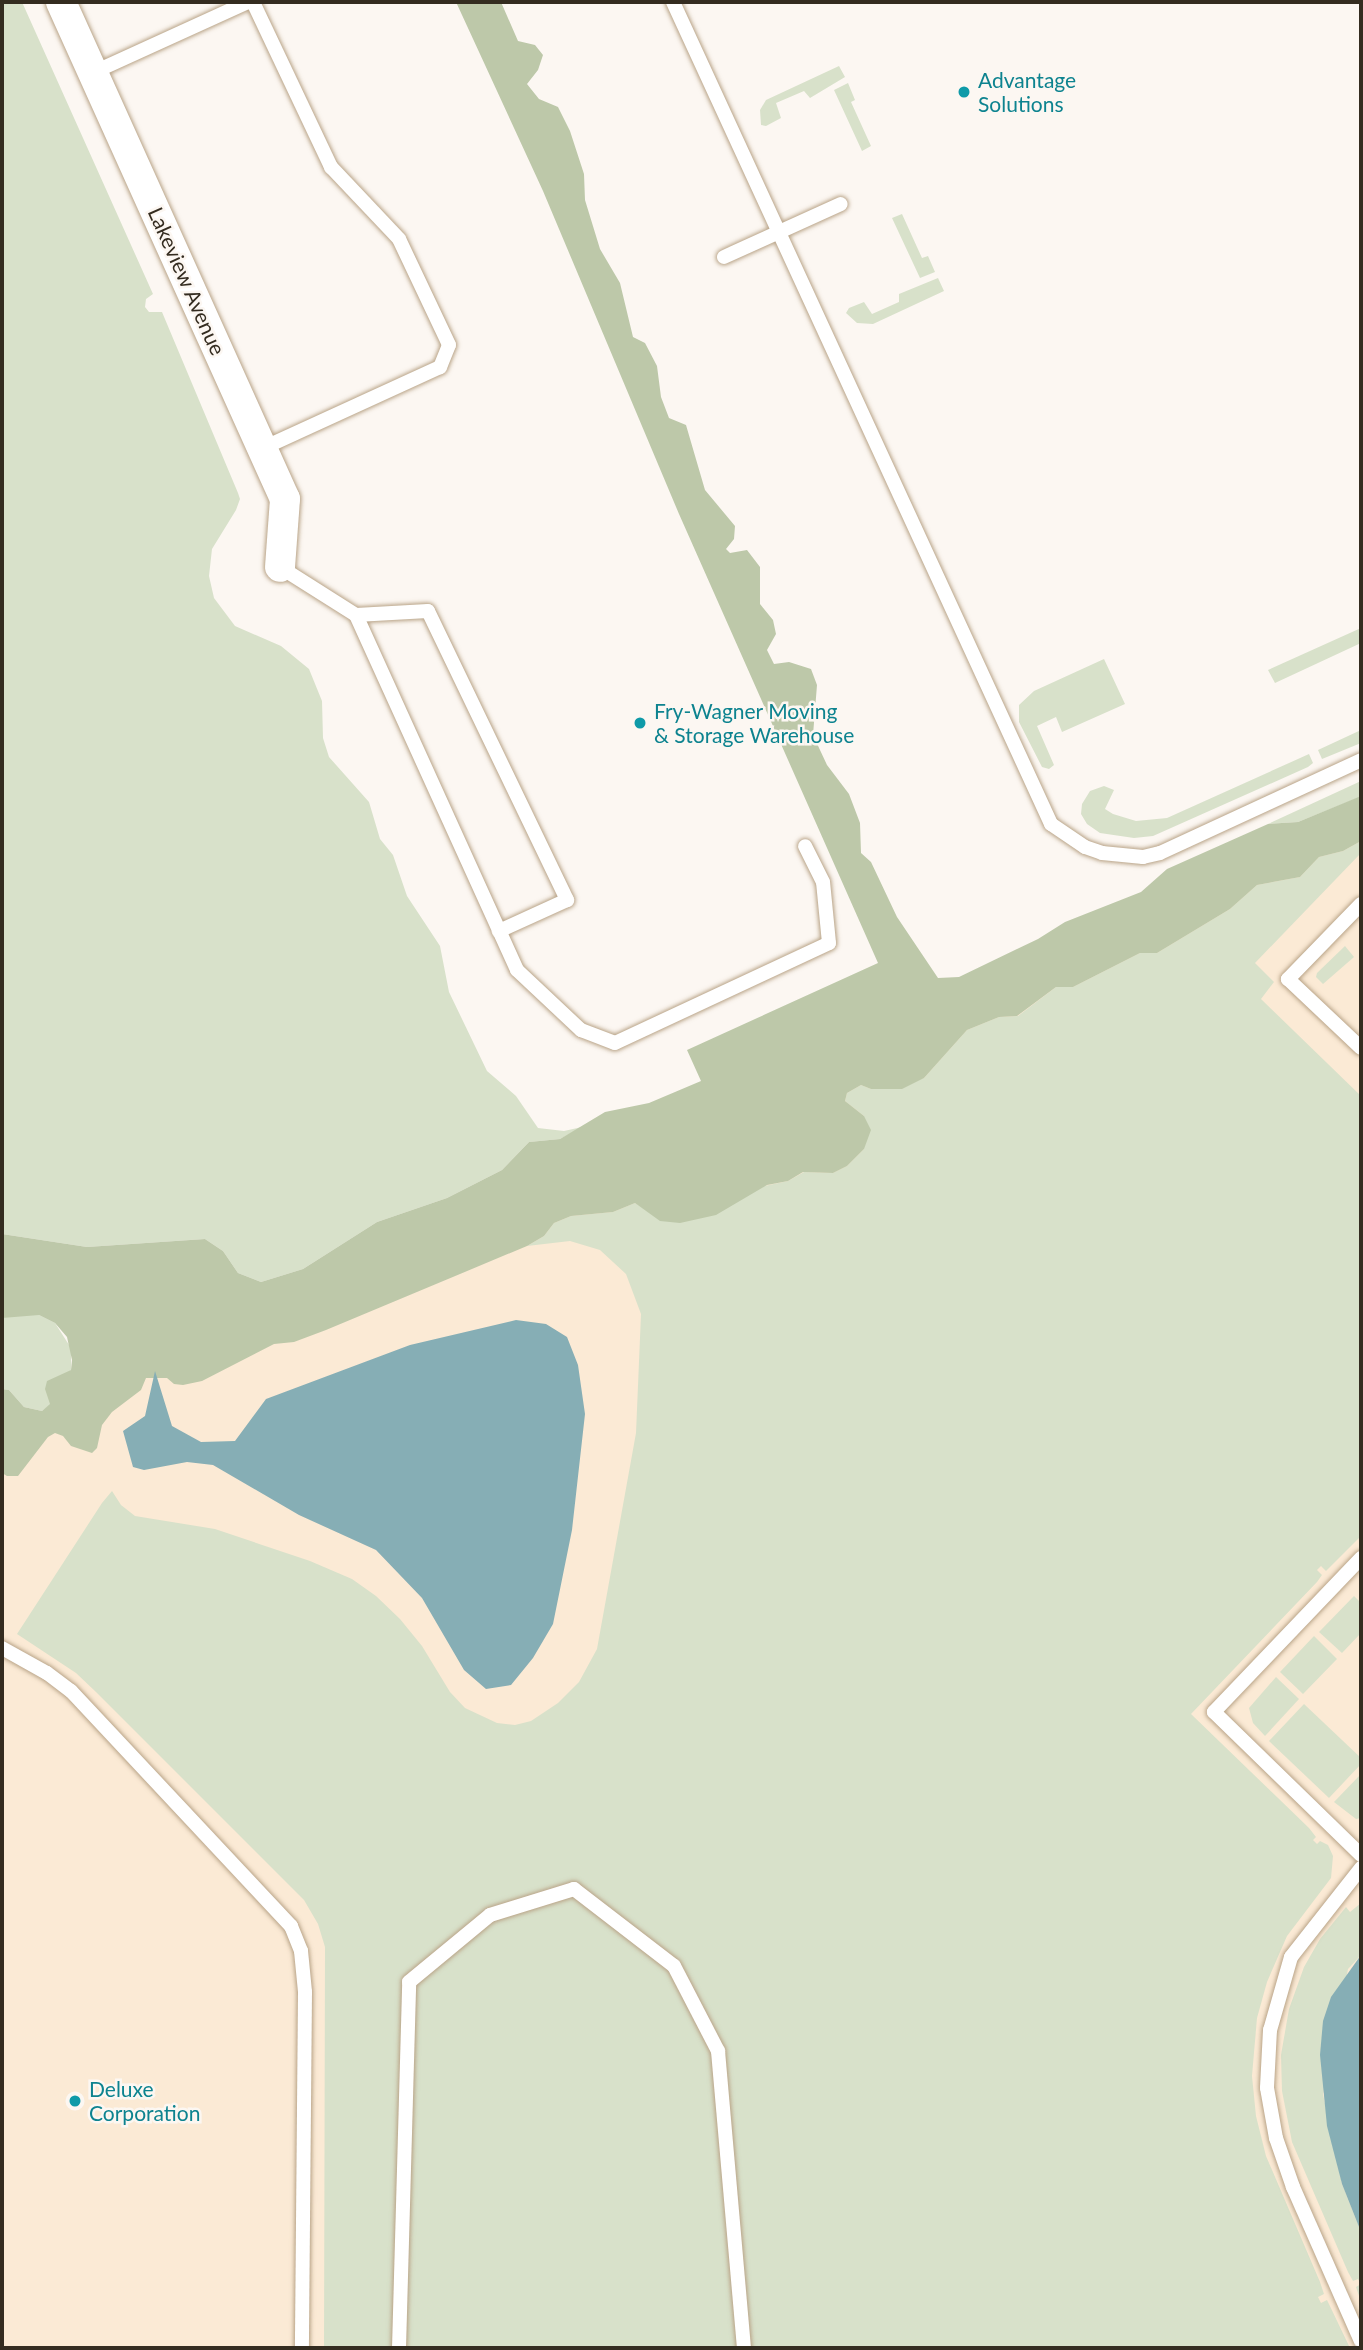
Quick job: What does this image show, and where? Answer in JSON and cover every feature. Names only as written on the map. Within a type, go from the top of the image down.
[{"type":"street","name":"Lakeview Avenue","points":[[61,2],[285,499],[280,567]]},
{"type":"lane","points":[[92,73],[250,2],[331,167],[399,239],[449,345],[440,368],[263,449]]},
{"type":"lane","points":[[673,2],[1051,824],[1085,847],[1125,857],[1143,857],[1160,853],[1361,760]]},
{"type":"lane","points":[[724,257],[841,204]]},
{"type":"lane","points":[[280,567],[356,615],[517,970],[580,1030],[615,1043],[829,943],[823,882],[805,846]]},
{"type":"lane","points":[[356,615],[428,611],[567,900],[499,932]]},
{"type":"lane","points":[[1361,904],[1288,979],[1361,1048]]},
{"type":"lane","points":[[1361,1558],[1214,1712],[1361,1855]]},
{"type":"lane","points":[[2,1648],[39,1668],[71,1691],[291,1926],[301,1951],[305,1992],[302,2348]]},
{"type":"lane","points":[[1361,1868],[1291,1957],[1270,2030],[1267,2088],[1276,2138],[1293,2187],[1361,2342]]},
{"type":"lane","points":[[399,2348],[409,1982],[490,1915],[574,1889],[674,1966],[718,2051],[744,2348]]},
{"type":"shaded area","points":[[1361,817],[1361,2348],[2,2348],[2,1437]]},
{"type":"green space","points":[[2,2],[22,2],[153,294],[146,299],[145,307],[149,312],[162,312],[238,493],[240,499],[236,510],[212,549],[209,576],[214,598],[235,626],[281,646],[309,669],[322,701],[323,738],[329,757],[369,802],[380,839],[393,855],[407,896],[440,946],[449,992],[487,1071],[516,1096],[538,1128],[564,1131],[582,1127],[560,1139],[529,1142],[502,1170],[447,1198],[377,1222],[303,1269],[261,1282],[238,1273],[223,1251],[205,1239],[87,1247],[2,1234]]},
{"type":"green space","points":[[456,2],[501,2],[518,41],[535,45],[543,55],[538,70],[527,84],[539,99],[558,107],[570,131],[584,174],[585,200],[600,249],[620,283],[633,337],[645,343],[657,366],[661,397],[669,418],[686,425],[705,490],[735,526],[734,539],[726,549],[730,553],[747,550],[760,567],[760,604],[773,620],[776,634],[767,650],[774,664],[789,662],[811,669],[817,685],[813,735],[827,765],[849,794],[860,823],[861,853],[871,862],[897,917],[938,978],[959,977],[1038,939],[1065,922],[1141,892],[1167,869],[1268,824],[1298,822],[1361,796],[1361,841],[1343,851],[1319,857],[1300,877],[1257,885],[1230,909],[1157,953],[1140,953],[1073,987],[1056,987],[1017,1016],[999,1017],[967,1030],[924,1078],[902,1089],[871,1089],[861,1085],[847,1093],[845,1101],[864,1116],[871,1130],[864,1149],[847,1166],[833,1173],[803,1172],[788,1181],[767,1185],[716,1215],[680,1223],[660,1221],[635,1203],[613,1212],[571,1216],[554,1223],[544,1236],[527,1246],[326,1330],[294,1342],[274,1344],[202,1381],[183,1385],[174,1384],[167,1378],[146,1378],[141,1390],[112,1412],[102,1425],[97,1448],[92,1453],[71,1446],[63,1436],[55,1433],[48,1437],[18,1476],[7,1476],[2,1473],[2,1389],[9,1390],[24,1407],[42,1411],[50,1404],[45,1389],[47,1381],[71,1370],[72,1360],[67,1337],[55,1323],[39,1315],[2,1318],[2,1234],[87,1247],[205,1239],[223,1251],[238,1273],[261,1282],[303,1269],[377,1222],[447,1198],[502,1170],[529,1142],[560,1139],[605,1112],[649,1103],[701,1081],[687,1050],[878,963],[679,514],[543,191]]},
{"type":"green space","points":[[839,66],[845,77],[810,98],[804,91],[776,103],[781,118],[766,126],[761,125],[760,110],[766,100]]},
{"type":"green space","points":[[848,83],[855,100],[851,102],[871,146],[862,151],[834,90]]},
{"type":"green space","points":[[902,214],[922,258],[928,256],[935,272],[920,278],[892,218]]},
{"type":"green space","points":[[938,278],[944,291],[873,324],[857,323],[846,313],[849,308],[864,302],[872,314],[899,302],[899,294]]},
{"type":"green space","points":[[1361,628],[1361,643],[1275,683],[1268,670]]},
{"type":"green space","points":[[1104,659],[1125,704],[1062,732],[1056,717],[1037,726],[1054,765],[1049,769],[1042,767],[1019,722],[1019,705],[1034,691]]},
{"type":"green space","points":[[1361,730],[1361,743],[1322,759],[1318,750]]},
{"type":"green space","points":[[1309,754],[1313,763],[1308,767],[1153,836],[1134,838],[1100,833],[1087,824],[1081,814],[1082,804],[1090,791],[1104,786],[1114,790],[1105,809],[1113,814],[1136,821],[1167,818]]},
{"type":"green space","points":[[1361,781],[1360,797],[1298,822],[1268,824]]},
{"type":"green space","points":[[1361,841],[1361,853],[1255,963],[1274,982],[1261,999],[1361,1096],[1361,1536],[1326,1571],[1321,1566],[1317,1570],[1322,1575],[1317,1582],[1191,1714],[1309,1828],[1316,1837],[1313,1840],[1317,1844],[1320,1841],[1328,1845],[1333,1856],[1331,1878],[1287,1936],[1267,1982],[1257,2018],[1252,2076],[1256,2116],[1266,2156],[1320,2282],[1324,2294],[1318,2297],[1321,2303],[1327,2300],[1350,2348],[324,2348],[325,1947],[318,1924],[304,1900],[96,1692],[76,1673],[17,1634],[102,1503],[112,1491],[121,1505],[135,1516],[215,1529],[310,1561],[352,1579],[376,1596],[400,1619],[422,1646],[450,1692],[465,1708],[497,1723],[515,1725],[531,1721],[558,1703],[579,1682],[597,1649],[636,1433],[641,1314],[626,1274],[600,1250],[570,1241],[527,1246],[544,1236],[554,1223],[571,1216],[613,1212],[635,1203],[648,1211],[788,1181],[804,1172],[833,1173],[847,1166],[864,1149],[864,1116],[845,1101],[847,1093],[861,1085],[871,1089],[924,1078],[967,1030],[999,1017],[1018,1016],[1056,987],[1073,987],[1140,953],[1157,953],[1230,909],[1257,885],[1300,877],[1319,857],[1343,851]]},
{"type":"green space","points":[[1345,946],[1354,957],[1323,984],[1316,977],[1317,973]]},
{"type":"green space","points":[[11,1315],[39,1315],[55,1323],[71,1348],[71,1370],[50,1395],[50,1405],[42,1411],[24,1407],[9,1390],[2,1389],[2,1318]]},
{"type":"green space","points":[[1354,1596],[1361,1603],[1361,1633],[1342,1653],[1319,1632]]},
{"type":"green space","points":[[1314,1636],[1337,1659],[1303,1694],[1280,1672]]},
{"type":"green space","points":[[1276,1677],[1299,1699],[1265,1736],[1253,1723],[1249,1708]]},
{"type":"green space","points":[[1304,1704],[1361,1758],[1361,1764],[1329,1798],[1269,1741]]},
{"type":"green space","points":[[1361,1774],[1361,1818],[1356,1819],[1334,1802]]},
{"type":"green space","points":[[1361,1903],[1361,1955],[1348,1969],[1323,2094],[1342,2184],[1361,2232],[1361,2284],[1358,2279],[1353,2281],[1348,2272],[1292,2142],[1282,2091],[1281,2055],[1289,2009],[1304,1967],[1320,1939],[1346,1907],[1350,1912]]},
{"type":"green space","points":[[1361,2284],[1361,2302],[1356,2287]]},
{"type":"water","points":[[516,1320],[546,1324],[567,1337],[578,1365],[585,1414],[572,1530],[553,1624],[533,1658],[511,1685],[486,1689],[464,1670],[422,1598],[376,1550],[299,1515],[213,1465],[187,1462],[144,1470],[133,1467],[123,1431],[145,1416],[155,1371],[172,1426],[201,1442],[235,1441],[266,1399],[410,1345]]},
{"type":"water","points":[[1361,1955],[1361,2232],[1342,2184],[1327,2126],[1320,2055],[1323,2021],[1331,1997]]},
{"type":"place","name":"Advantage Solutions","points":[[964,92]]},
{"type":"place","name":"Fry-Wagner Moving & Storage Warehouse","points":[[640,723]]},
{"type":"place","name":"Deluxe Corporation","points":[[75,2101]]}]
